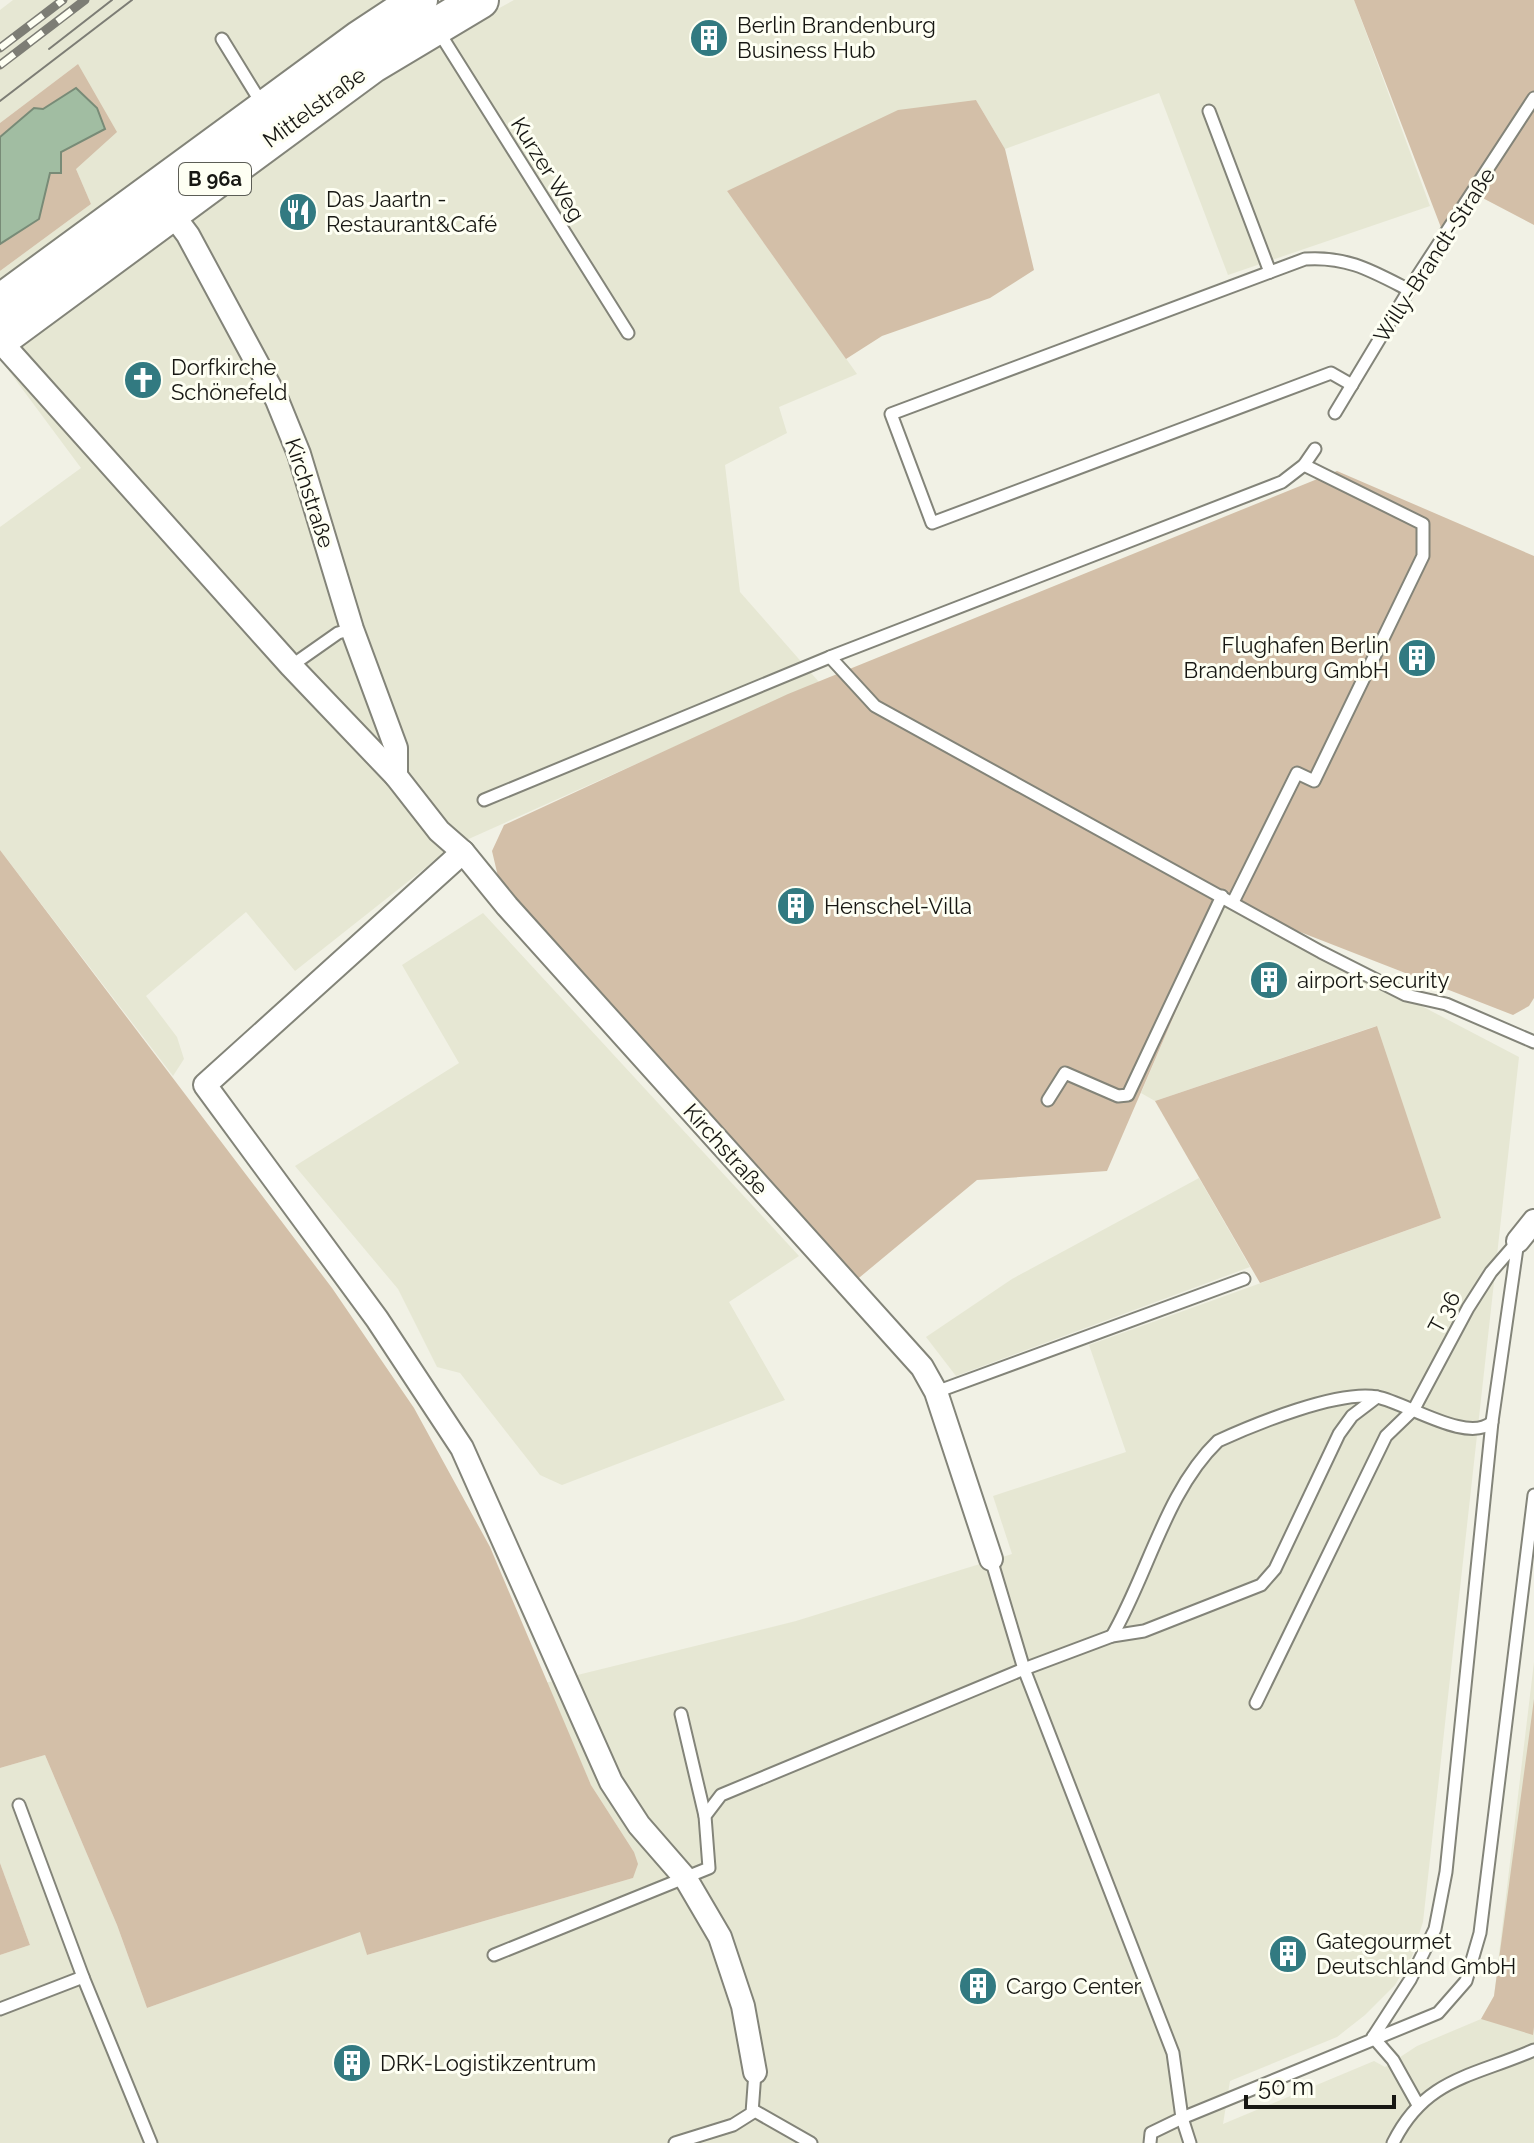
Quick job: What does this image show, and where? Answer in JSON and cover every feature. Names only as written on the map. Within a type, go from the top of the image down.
[{"type":"main road","name":"Mittelstraße","points":[[153,208],[174,175],[265,108],[426,12],[480,0]]},
{"type":"main road","name":"Mittelstraße","points":[[0,340],[153,208],[361,73],[426,12]]},
{"type":"main road","name":"B 96a","points":[[0,303],[153,208]]},
{"type":"street","name":"Kirchstraße","points":[[153,208],[179,223],[188,235],[277,400],[303,464],[352,629],[396,748],[396,776]]},
{"type":"street","name":"Kirchstraße","points":[[0,340],[291,666],[396,776],[439,831],[463,852],[507,906],[922,1367],[936,1392],[991,1559]]},
{"type":"street","points":[[463,852],[205,1085],[377,1319],[462,1448],[611,1782],[639,1825],[686,1879],[720,1937],[743,2006],[755,2072]]},
{"type":"street","points":[[1518,1241],[1534,1221]]},
{"type":"lane","name":"Kurzer Weg","points":[[426,12],[628,333]]},
{"type":"lane","points":[[222,39],[265,108]]},
{"type":"lane","name":"Willy-Brandt-Straße","points":[[1335,413],[1409,290],[1534,98]]},
{"type":"lane","points":[[1209,111],[1270,272]]},
{"type":"lane","points":[[1352,385],[1331,373],[932,523],[891,414],[1305,259],[1332,257],[1361,266],[1409,290]]},
{"type":"lane","points":[[484,800],[830,657],[1282,482],[1304,465],[1315,449]]},
{"type":"lane","points":[[1048,1100],[1065,1073],[1118,1096],[1128,1095],[1228,899],[1297,773],[1314,781],[1423,556],[1423,524],[1304,465]]},
{"type":"lane","points":[[291,666],[338,633],[352,629]]},
{"type":"lane","points":[[830,657],[875,706],[1321,952],[1406,995],[1446,1004],[1534,1042]]},
{"type":"lane","points":[[1373,2037],[1410,1980],[1435,1929],[1446,1872],[1492,1422],[1518,1241]]},
{"type":"lane","name":"T 36","points":[[1256,1703],[1386,1436],[1414,1409],[1476,1296],[1518,1241]]},
{"type":"lane","points":[[936,1392],[1244,1279]]},
{"type":"lane","points":[[1112,1636],[1174,1507],[1204,1455],[1218,1441],[1352,1394],[1377,1397],[1465,1430],[1486,1428],[1492,1422]]},
{"type":"lane","points":[[705,1816],[721,1795],[1024,1669],[1112,1636],[1144,1631],[1261,1585],[1269,1578],[1339,1434],[1352,1416],[1377,1397]]},
{"type":"lane","points":[[1150,2143],[1151,2133],[1182,2118],[1348,2052],[1373,2037],[1438,2013],[1466,1981],[1480,1933],[1534,1495]]},
{"type":"lane","points":[[991,1559],[1024,1669],[1173,2053],[1182,2118],[1190,2143]]},
{"type":"lane","points":[[494,1955],[709,1868],[705,1816],[681,1714]]},
{"type":"lane","points":[[19,1805],[83,1977],[151,2143]]},
{"type":"lane","points":[[0,2009],[83,1977]]},
{"type":"lane","points":[[1373,2037],[1393,2060],[1417,2103]]},
{"type":"lane","points":[[1393,2143],[1417,2103],[1440,2087],[1534,2050]]},
{"type":"lane","points":[[753,2110],[755,2072]]},
{"type":"lane","points":[[675,2143],[733,2125],[753,2110]]},
{"type":"lane","points":[[753,2110],[811,2143]]},
{"type":"shaded area","points":[[13,0],[436,0],[450,35],[514,0],[1354,0],[1430,206],[1228,275],[1159,93],[1005,149],[976,100],[727,191],[857,374],[779,407],[787,433],[725,465],[740,592],[819,682],[453,846],[295,971],[246,912],[146,996],[177,1037],[184,1059],[173,1076],[0,850],[0,527],[81,468],[0,359],[0,271],[91,204],[76,169],[78,64],[0,123],[0,10]]},
{"type":"shaded area","points":[[1354,0],[1534,0],[1534,225],[1475,194],[1445,238]]},
{"type":"shaded area","points":[[78,64],[117,132],[76,169],[91,204],[0,271],[0,123]]},
{"type":"shaded area","points":[[76,88],[97,108],[105,129],[61,152],[61,173],[50,173],[39,219],[0,244],[0,137],[34,108],[43,109]]},
{"type":"shaded area","points":[[976,100],[1005,149],[1034,270],[990,298],[882,336],[846,359],[727,191],[898,110]]},
{"type":"shaded area","points":[[1337,471],[1534,556],[1534,998],[1529,1006],[1513,1015],[1223,902],[1107,1171],[977,1180],[854,1282],[500,885],[492,851],[504,825],[788,694]]},
{"type":"shaded area","points":[[0,850],[332,1288],[414,1408],[490,1547],[591,1785],[634,1852],[638,1864],[633,1878],[367,1955],[360,1932],[147,2008],[117,1925],[45,1755],[0,1768]]},
{"type":"shaded area","points":[[1223,902],[1519,1057],[1423,1922],[1412,1956],[1395,1985],[1365,2015],[1337,2037],[1230,2081],[1223,2124],[1374,2061],[1385,2067],[1417,2046],[1481,2019],[1494,1996],[1534,1662],[1534,2143],[0,2143],[0,1955],[30,1945],[0,1863],[0,1768],[45,1755],[117,1925],[147,2008],[361,1931],[367,1955],[633,1878],[634,1852],[591,1785],[545,1683],[796,1621],[1012,1554],[993,1496],[1126,1452],[1089,1345],[1441,1218],[1376,1026],[1155,1101],[1141,1093]]},
{"type":"shaded area","points":[[483,913],[799,1256],[729,1302],[785,1400],[562,1485],[540,1475],[460,1373],[437,1367],[398,1289],[295,1166],[459,1063],[402,965]]},
{"type":"shaded area","points":[[1377,1026],[1441,1218],[1260,1283],[1155,1101]]},
{"type":"shaded area","points":[[1199,1178],[1250,1267],[956,1376],[926,1337],[1012,1279]]},
{"type":"shaded area","points":[[1534,1699],[1533,2035],[1481,2019],[1494,1996]]},
{"type":"shaded area","points":[[0,1863],[30,1945],[0,1955]]},
{"type":"tram line","points":[[49,49],[112,0]]},
{"type":"tram line","points":[[0,101],[132,0]]},
{"type":"railway","points":[[0,48],[63,0]]},
{"type":"railway","points":[[0,65],[85,0]]},
{"type":"place","name":"Berlin Brandenburg Business Hub","points":[[709,38]]},
{"type":"place","name":"Das Jaartn - Restaurant&Café","points":[[298,212]]},
{"type":"place","name":"Dorfkirche Schönefeld","points":[[143,380]]},
{"type":"place","name":"Flughafen Berlin Brandenburg GmbH","points":[[1417,658]]},
{"type":"place","name":"Henschel-Villa","points":[[796,906]]},
{"type":"place","name":"airport security","points":[[1269,980]]},
{"type":"place","name":"Gategourmet Deutschland GmbH","points":[[1288,1954]]},
{"type":"place","name":"Cargo Center","points":[[978,1986]]},
{"type":"place","name":"DRK-Logistikzentrum","points":[[352,2063]]}]
